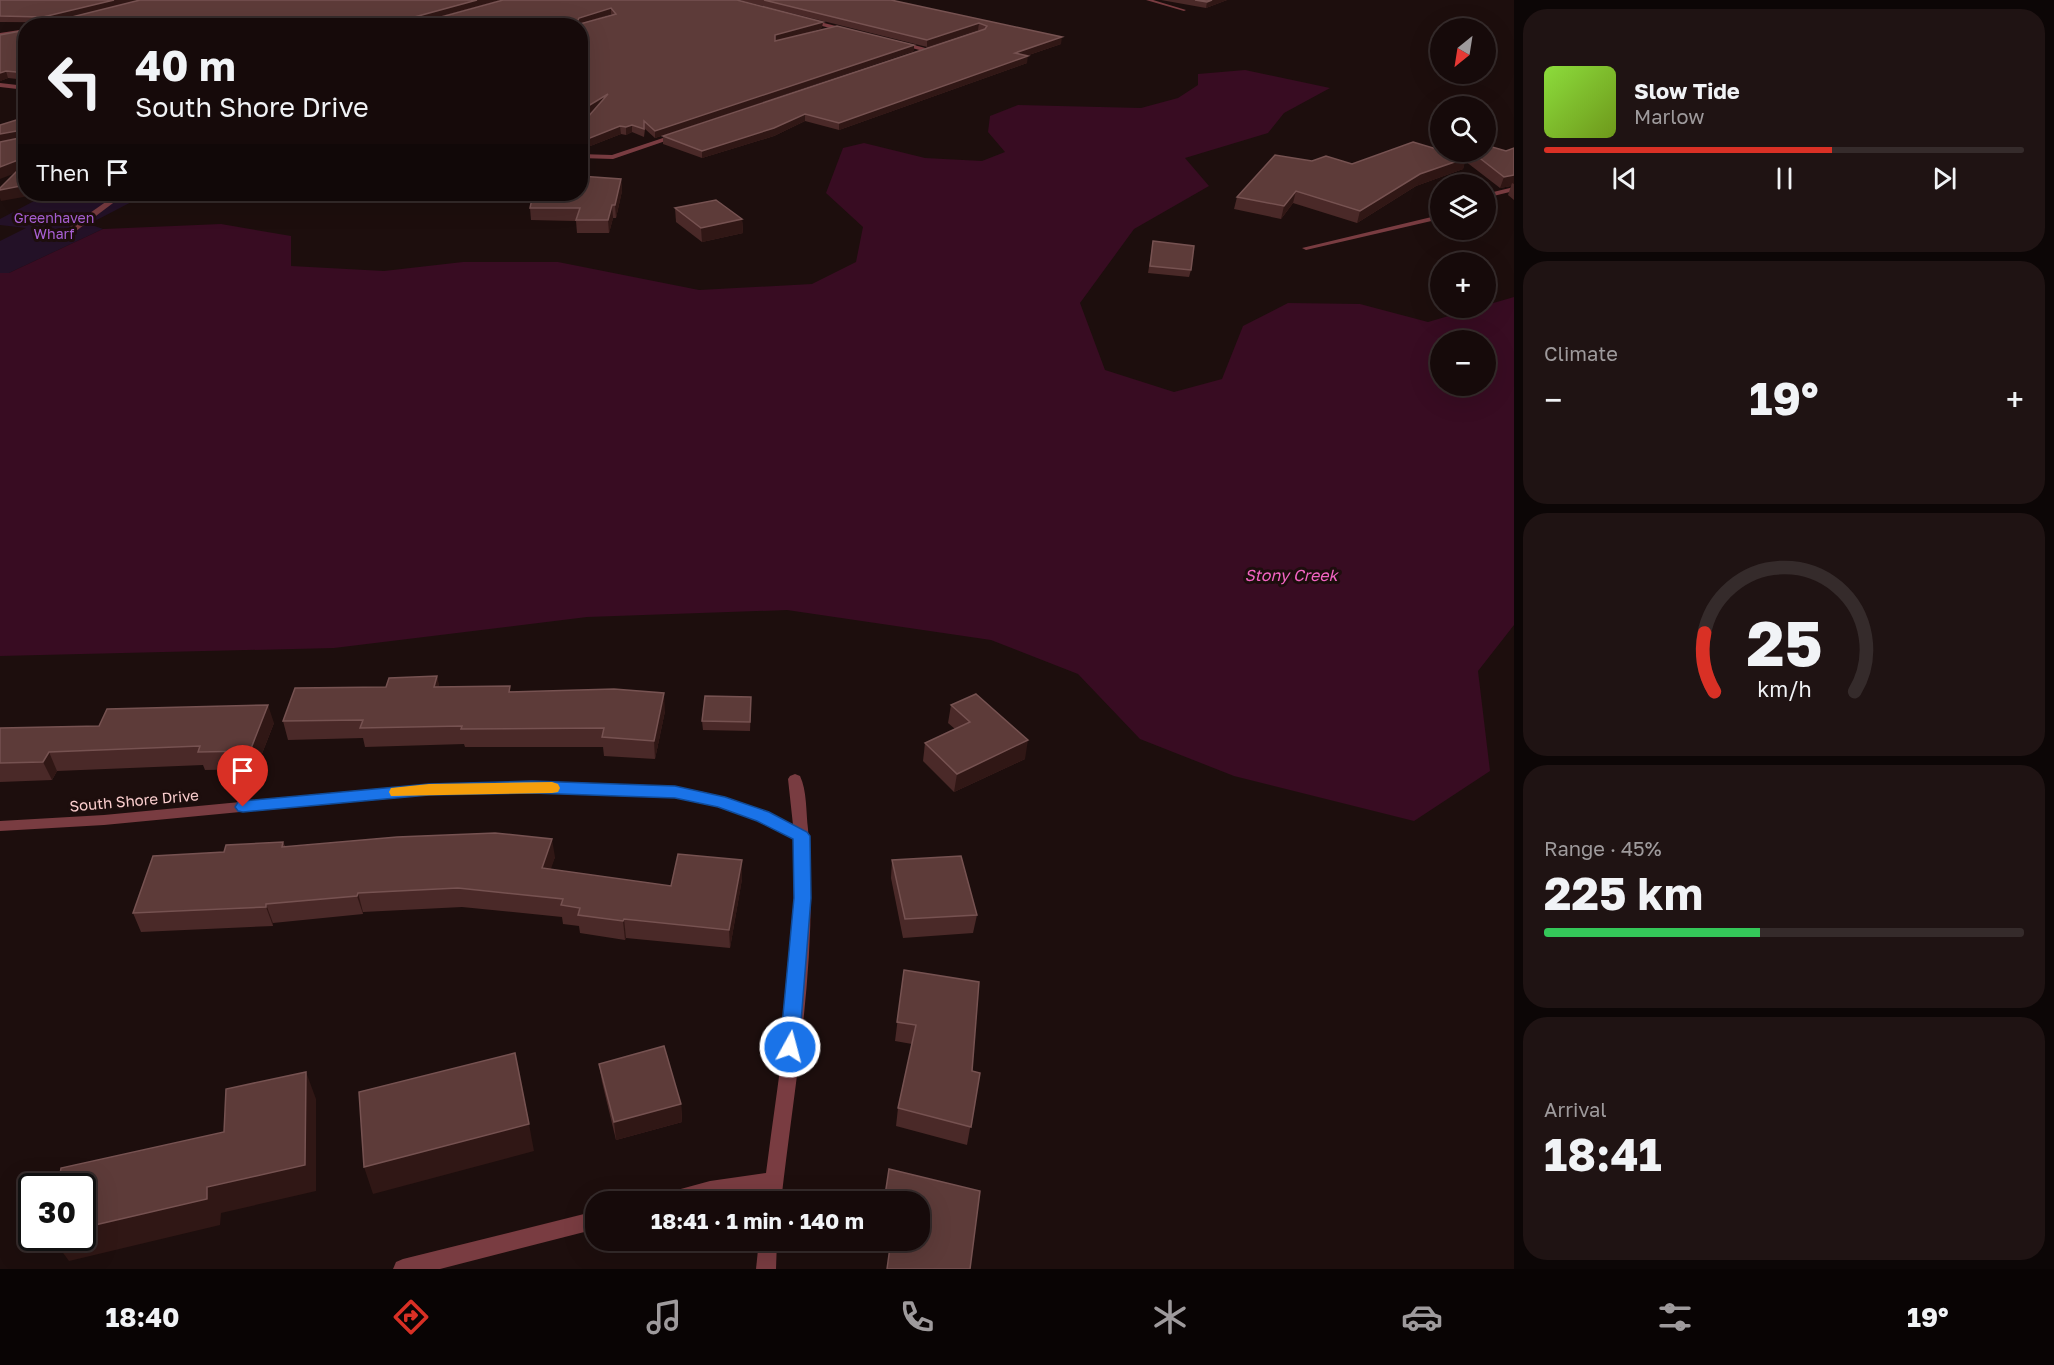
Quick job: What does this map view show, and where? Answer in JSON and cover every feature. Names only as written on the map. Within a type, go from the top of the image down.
[{"type":"street","points":[[1148,0],[1184,10]]},
{"type":"street","points":[[804,20],[860,33]]},
{"type":"street","points":[[818,34],[838,28]]},
{"type":"street","points":[[0,35],[18,32]]},
{"type":"street","points":[[893,42],[927,50]]},
{"type":"street","points":[[916,54],[938,47]]},
{"type":"street","points":[[0,85],[18,87]]},
{"type":"street","points":[[588,156],[613,157],[685,132]]},
{"type":"street","points":[[1496,193],[1514,189]]},
{"type":"street","points":[[73,229],[111,201]]},
{"type":"street","points":[[1306,248],[1430,219]]},
{"type":"street","points":[[774,1191],[795,1002],[803,898],[801,836],[795,779]]},
{"type":"street","name":"South Shore Drive","points":[[0,826],[104,820],[429,789],[532,787],[675,792],[704,797],[763,816],[801,836]]},
{"type":"street","points":[[706,1191],[775,1180]]},
{"type":"street","points":[[403,1269],[585,1223]]},
{"type":"street","points":[[766,1269],[767,1251]]},
{"type":"green space","name":"Greenhaven Wharf","points":[[34,201],[133,201],[89,224],[103,229],[9,273],[0,273],[0,241],[26,228],[0,225],[0,219]]},
{"type":"water","name":"Stony Creek","points":[[1245,70],[1330,88],[1284,113],[1268,133],[1185,158],[1209,186],[1134,229],[1080,303],[1105,370],[1174,392],[1222,379],[1243,326],[1288,303],[1360,304],[1428,322],[1442,318],[1496,318],[1496,302],[1514,297],[1514,625],[1478,671],[1490,771],[1414,821],[1234,776],[1140,739],[1078,674],[991,640],[787,610],[587,617],[334,648],[0,656],[0,273],[9,273],[103,229],[221,224],[291,236],[291,266],[384,271],[463,262],[558,262],[699,290],[812,284],[856,262],[863,227],[826,193],[843,148],[864,143],[925,158],[982,161],[1005,152],[988,132],[990,116],[1018,105],[1141,108],[1178,98],[1198,85],[1198,74]]},
{"type":"building","points":[[0,0],[114,0],[43,17],[0,16]]},
{"type":"building","points":[[140,0],[477,0],[411,18],[68,18]]},
{"type":"building","points":[[503,0],[737,0],[823,22],[775,35],[775,41],[837,26],[914,45],[655,131],[644,121],[644,129],[632,125],[620,126],[588,139],[588,117],[608,94],[588,106],[588,22],[616,14],[611,8],[579,18],[438,18]]},
{"type":"building","points":[[764,0],[891,0],[1062,37],[1015,53],[1028,56],[839,123],[805,114],[774,128],[702,151],[663,136],[985,29],[987,26],[979,23],[927,40]]},
{"type":"building","points":[[18,32],[18,72],[0,73],[0,35]]},
{"type":"building","points":[[18,119],[18,131],[0,134],[0,125]]},
{"type":"building","points":[[18,138],[18,160],[0,167],[0,142]]},
{"type":"building","points":[[1413,142],[1430,147],[1430,162],[1454,162],[1420,174],[1360,211],[1296,191],[1284,206],[1237,197],[1275,155],[1312,161],[1326,156],[1352,164]]},
{"type":"building","points":[[1496,148],[1506,151],[1514,148],[1514,175],[1504,177],[1485,162],[1496,162]]},
{"type":"building","points":[[18,170],[18,187],[0,190]]},
{"type":"building","points":[[588,177],[621,179],[615,205],[612,205],[608,220],[576,220],[580,208],[530,208],[532,201],[588,201]]},
{"type":"building","points":[[716,200],[742,219],[701,228],[675,208]]},
{"type":"building","points":[[1153,241],[1194,246],[1191,270],[1150,266]]},
{"type":"building","points":[[437,676],[434,687],[510,686],[509,692],[614,689],[664,693],[654,741],[602,737],[604,728],[461,729],[462,726],[360,728],[363,720],[283,721],[295,688],[386,687],[389,678]]},
{"type":"building","points":[[976,694],[1028,740],[957,774],[925,743],[970,722],[951,705]]},
{"type":"building","points":[[705,696],[751,697],[750,722],[702,721]]},
{"type":"building","points":[[268,705],[250,751],[198,752],[200,746],[49,752],[43,762],[0,763],[0,728],[99,726],[107,709]]},
{"type":"building","points":[[495,833],[552,839],[542,868],[671,886],[678,854],[742,860],[729,930],[578,915],[580,908],[561,905],[563,899],[458,888],[358,893],[357,896],[266,904],[266,907],[133,913],[153,856],[224,852],[226,845],[283,842],[282,847],[397,837]]},
{"type":"building","points":[[961,856],[977,915],[905,919],[892,860]]},
{"type":"building","points":[[904,970],[979,982],[972,1071],[980,1073],[971,1127],[898,1108],[916,1025],[897,1022]]},
{"type":"building","points":[[664,1046],[681,1104],[614,1122],[599,1064]]},
{"type":"building","points":[[515,1053],[529,1124],[364,1167],[359,1092]]},
{"type":"building","points":[[306,1072],[305,1165],[207,1187],[207,1199],[96,1225],[96,1173],[60,1173],[61,1168],[224,1132],[226,1089]]},
{"type":"building","points":[[889,1169],[980,1191],[970,1269],[887,1269],[889,1251],[930,1251],[930,1191],[886,1191]]},
{"type":"slow traffic","points":[[397,792],[429,789],[552,788]]},
{"type":"route","points":[[243,807],[429,789],[532,787],[675,792],[720,801],[763,816],[801,836],[803,898],[790,1047]]}]
